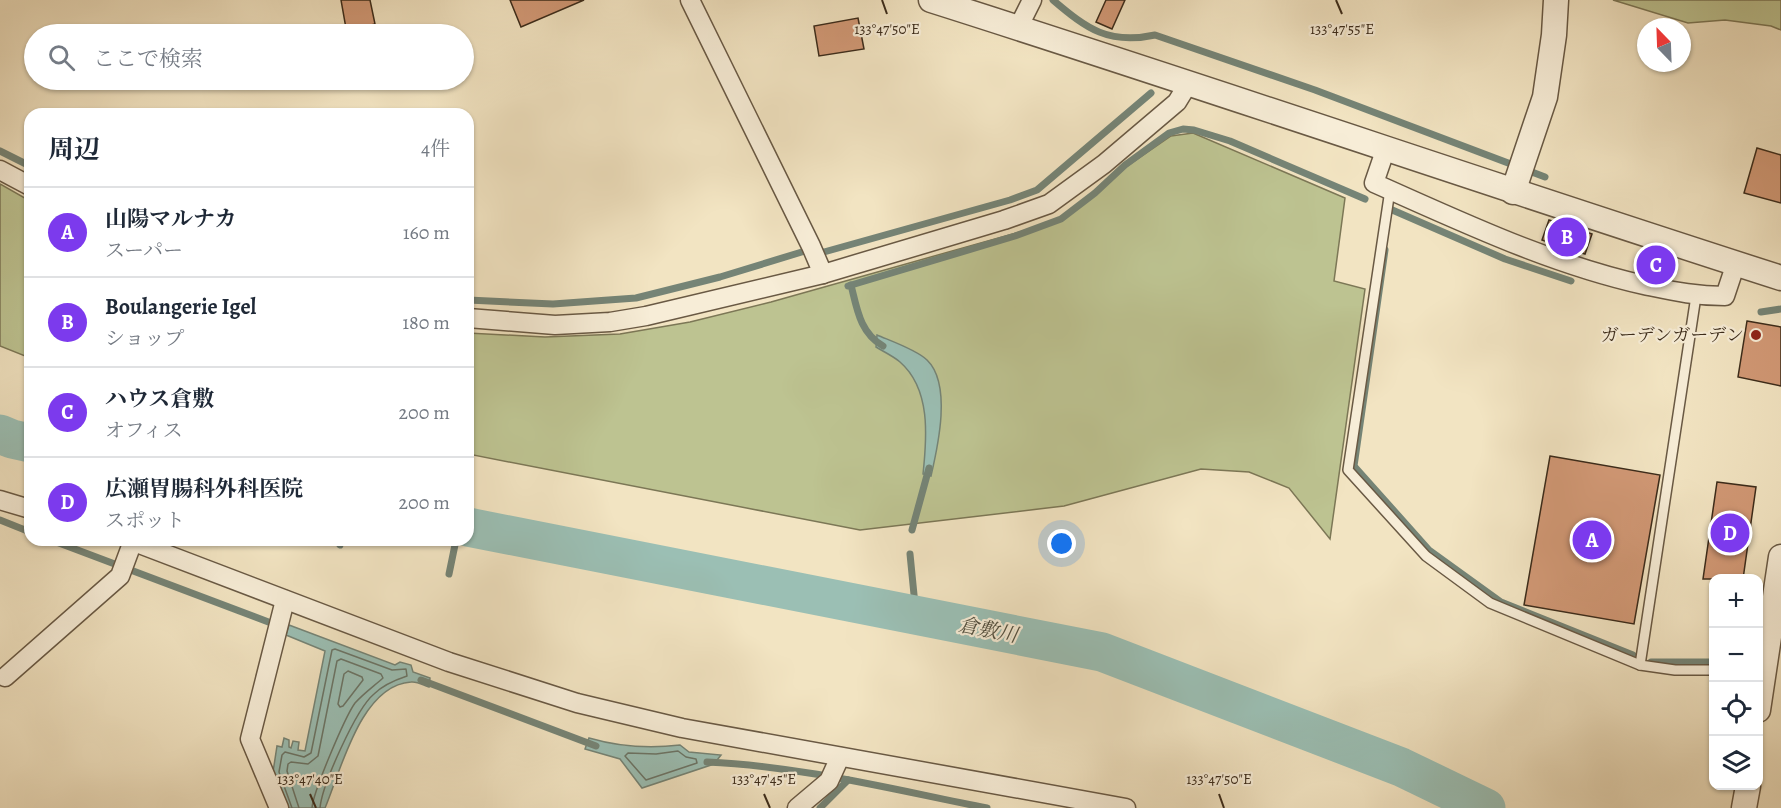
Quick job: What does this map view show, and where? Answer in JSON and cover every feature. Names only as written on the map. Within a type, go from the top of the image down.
[{"type":"street","points":[[690,0],[821,269]]},
{"type":"street","points":[[931,0],[1386,148],[1519,174],[1736,263],[1781,278]]},
{"type":"street","points":[[1018,28],[1032,0]]},
{"type":"street","points":[[1519,174],[1545,97],[1554,35],[1556,0]]},
{"type":"street","points":[[474,318],[555,325],[609,322],[646,316],[728,298],[821,269],[1004,220],[1049,204],[1104,164],[1177,102],[1188,84]]},
{"type":"street","points":[[1386,148],[1374,183],[1528,249],[1584,269],[1613,278],[1696,296],[1725,296],[1736,263]]},
{"type":"street","points":[[0,170],[24,183]]},
{"type":"street","points":[[0,500],[24,507]]},
{"type":"street","points":[[5,677],[123,568],[130,546]]},
{"type":"street","points":[[144,546],[449,662],[577,703],[682,728],[834,770],[1126,808]]},
{"type":"street","points":[[1763,686],[1781,557]]},
{"type":"street","points":[[279,808],[250,739],[285,600]]},
{"type":"street","points":[[797,808],[834,770]]},
{"type":"street","points":[[1744,808],[1747,790]]},
{"type":"lane","points":[[1390,190],[1348,470],[1425,556],[1490,603],[1640,665],[1675,670],[1709,670]]},
{"type":"lane","points":[[1640,665],[1696,296]]},
{"type":"green space","points":[[1613,0],[1781,0],[1781,30],[1771,26],[1725,20],[1691,23],[1691,18],[1672,18]]},
{"type":"green space","points":[[1193,133],[1345,198],[1334,281],[1365,289],[1330,539],[1289,488],[1249,472],[1201,469],[1064,506],[860,530],[474,455],[474,333],[545,337],[620,334],[690,322],[771,302],[1023,231],[1060,218],[1126,167],[1171,136]]},
{"type":"green space","points":[[0,184],[24,198],[24,356],[0,346]]},
{"type":"water","points":[[877,335],[917,353],[927,360],[935,371],[941,399],[941,416],[931,476],[923,474],[925,414],[917,386],[910,373],[900,362],[876,347]]},
{"type":"water","points":[[289,625],[395,665],[400,662],[411,665],[413,672],[430,678],[429,687],[413,682],[394,687],[379,698],[366,713],[346,752],[325,808],[287,808],[273,772],[277,746],[282,747],[284,738],[289,740],[289,747],[291,748],[293,741],[299,742],[298,750],[305,751],[325,651],[286,635]]},
{"type":"water","points":[[589,738],[634,746],[680,745],[689,752],[721,755],[714,764],[642,788],[620,759],[585,749]]},
{"type":"building","points":[[341,0],[370,0],[375,24],[345,24]]},
{"type":"building","points":[[510,0],[584,0],[521,27]]},
{"type":"building","points":[[1106,0],[1125,0],[1112,29],[1096,22]]},
{"type":"building","points":[[858,18],[864,49],[819,56],[814,26]]},
{"type":"building","points":[[1757,148],[1781,155],[1781,203],[1744,193]]},
{"type":"building","points":[[1549,220],[1592,234],[1585,254],[1542,240]]},
{"type":"building","points":[[1747,321],[1781,327],[1781,386],[1738,377]]},
{"type":"building","points":[[1550,456],[1660,475],[1634,624],[1524,605]]},
{"type":"building","points":[[1717,482],[1756,487],[1744,574],[1709,574],[1709,579],[1703,579]]},
{"type":"waterway","points":[[1053,0],[1088,26],[1111,36],[1139,38],[1155,35],[1315,90],[1545,177]]},
{"type":"waterway","points":[[474,300],[553,304],[636,298],[720,277],[805,251],[824,252],[1010,200],[1037,190],[1151,93]]},
{"type":"waterway","points":[[848,286],[1015,236],[1061,219],[1095,193],[1125,165],[1169,133],[1183,129],[1230,141],[1365,199]]},
{"type":"waterway","points":[[0,151],[24,163]]},
{"type":"waterway","points":[[1390,209],[1505,259],[1571,281]]},
{"type":"waterway","points":[[1385,250],[1354,466],[1429,550],[1501,602],[1633,655]]},
{"type":"waterway","points":[[851,285],[864,327],[875,341],[883,346]]},
{"type":"waterway","points":[[1761,312],[1781,309]]},
{"type":"waterway","name":"倉敷川","points":[[0,434],[24,442]]},
{"type":"waterway","points":[[912,530],[929,468]]},
{"type":"waterway","points":[[0,520],[24,530]]},
{"type":"waterway","name":"倉敷川","points":[[474,528],[1102,652],[1401,767],[1486,808]]},
{"type":"waterway","points":[[67,546],[279,626]]},
{"type":"waterway","points":[[449,574],[455,546]]},
{"type":"waterway","points":[[910,554],[916,615]]},
{"type":"waterway","points":[[1651,662],[1709,662]]},
{"type":"waterway","points":[[421,680],[596,746]]},
{"type":"waterway","points":[[707,762],[777,768],[987,808]]},
{"type":"waterway","points":[[820,808],[848,780]]},
{"type":"place","name":"Boulangerie Igel","points":[[1567,237]]},
{"type":"place","name":"ハウス倉敷","points":[[1656,265]]},
{"type":"place","name":"ガーデンガーデン","points":[[1756,335]]},
{"type":"place","name":"広瀬胃腸科外科医院","points":[[1730,533]]},
{"type":"place","name":"山陽マルナカ","points":[[1592,540]]}]
